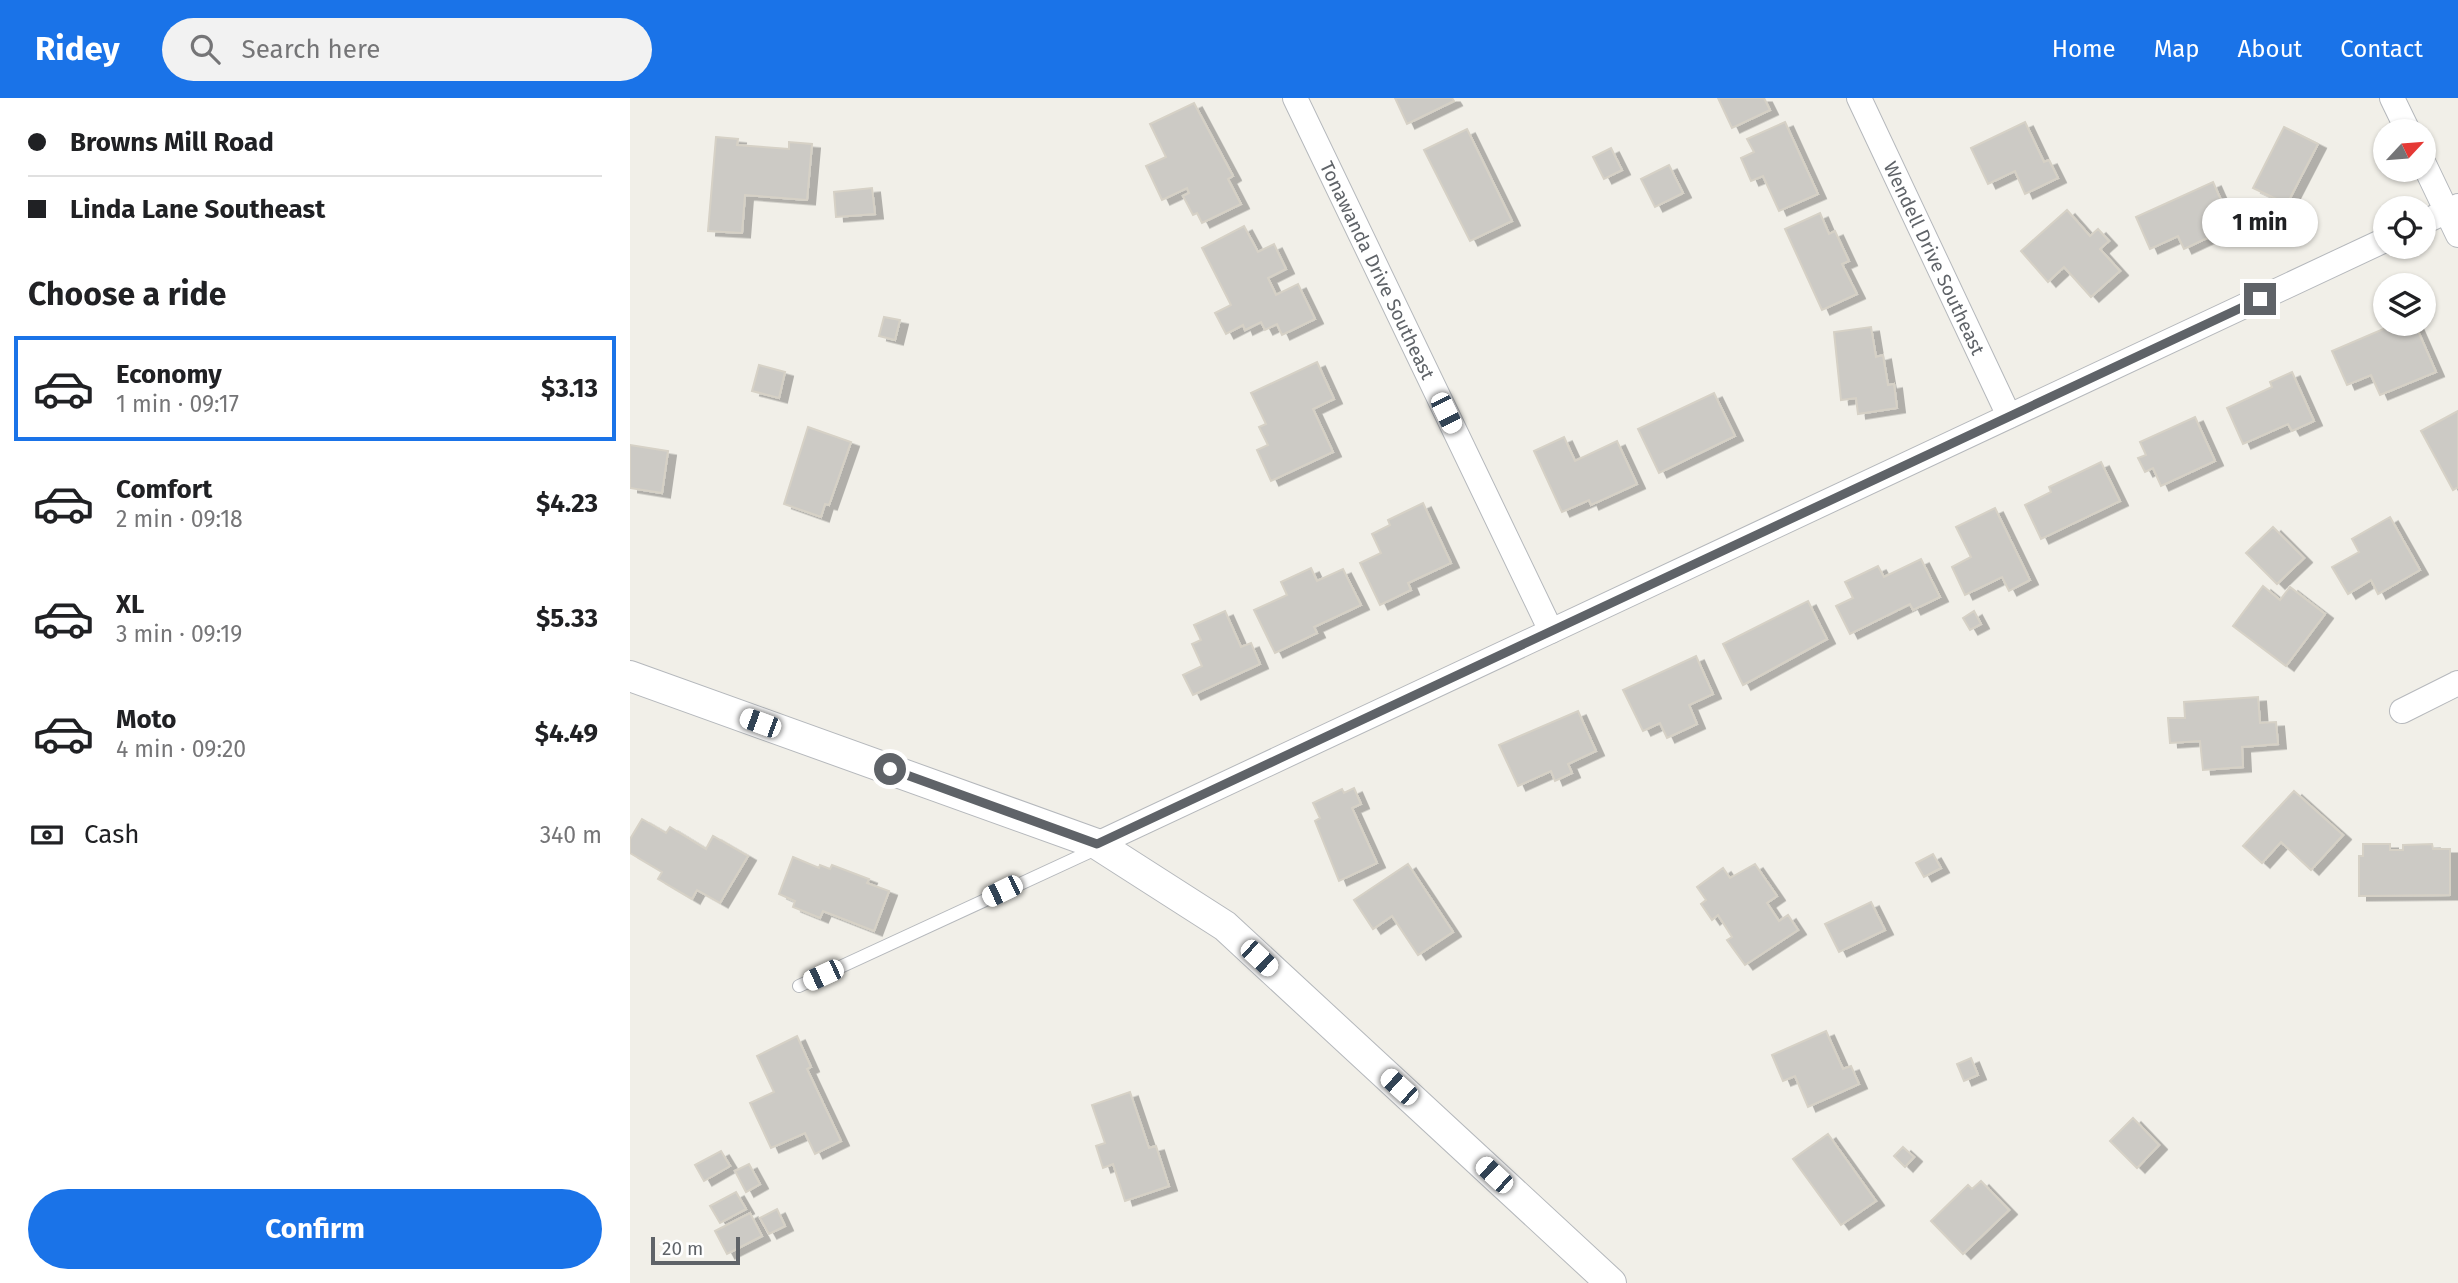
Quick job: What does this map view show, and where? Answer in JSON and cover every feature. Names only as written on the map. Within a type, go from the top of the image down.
[{"type":"street","name":"Tonawanda Drive Southeast","points":[[1295,98],[1551,631]]},
{"type":"street","name":"Wendell Drive Southeast","points":[[1859,98],[2009,416]]},
{"type":"street","points":[[2392,98],[2402,119]]},
{"type":"street","points":[[2435,182],[2452,209],[2458,235]]},
{"type":"street","points":[[2436,216],[2452,209]]},
{"type":"street","points":[[1099,845],[2373,246]]},
{"type":"street","points":[[630,676],[1099,845],[1224,926],[1611,1283]]},
{"type":"street","points":[[2402,711],[2458,683]]},
{"type":"lane","points":[[799,986],[1099,845]]},
{"type":"building","points":[[1395,98],[1452,98],[1454,101],[1407,124]]},
{"type":"building","points":[[1718,98],[1764,98],[1770,110],[1732,128]]},
{"type":"building","points":[[1194,103],[1233,176],[1228,179],[1241,204],[1202,223],[1197,213],[1193,215],[1183,196],[1189,193],[1187,188],[1162,200],[1146,166],[1166,157],[1150,124]]},
{"type":"building","points":[[1785,122],[1818,194],[1779,211],[1763,176],[1751,181],[1741,158],[1754,152],[1747,139]]},
{"type":"building","points":[[2025,122],[2044,162],[2049,160],[2058,178],[2025,194],[2015,171],[1988,184],[1971,148]]},
{"type":"building","points":[[2284,127],[2318,144],[2287,204],[2253,188]]},
{"type":"building","points":[[1467,129],[1512,221],[1470,241],[1424,150]]},
{"type":"building","points":[[716,137],[738,139],[737,145],[789,149],[789,142],[812,144],[807,200],[745,195],[742,233],[708,231]]},
{"type":"building","points":[[1611,148],[1622,170],[1604,179],[1593,157]]},
{"type":"building","points":[[1669,165],[1683,193],[1655,207],[1641,179]]},
{"type":"building","points":[[2213,182],[2225,209],[2210,216],[2218,233],[2184,249],[2178,236],[2150,249],[2136,217]]},
{"type":"building","points":[[872,188],[875,214],[836,217],[834,192]]},
{"type":"building","points":[[2067,210],[2090,236],[2098,229],[2109,241],[2100,249],[2120,271],[2091,297],[2064,267],[2048,282],[2021,251]]},
{"type":"building","points":[[1820,213],[1829,234],[1835,231],[1849,261],[1842,264],[1857,294],[1822,310],[1785,229]]},
{"type":"building","points":[[1244,226],[1258,252],[1274,244],[1286,269],[1268,278],[1276,295],[1298,284],[1315,319],[1282,335],[1277,324],[1265,330],[1261,322],[1245,330],[1243,325],[1226,334],[1215,313],[1231,305],[1202,248]]},
{"type":"building","points":[[884,317],[900,320],[895,340],[879,336]]},
{"type":"building","points":[[1871,327],[1876,357],[1883,355],[1888,385],[1894,384],[1897,408],[1858,414],[1856,398],[1841,400],[1834,332]]},
{"type":"building","points":[[2373,333],[2373,336],[2420,336],[2436,372],[2380,395],[2371,375],[2347,385],[2332,351]]},
{"type":"building","points":[[1317,362],[1334,399],[1313,409],[1333,452],[1271,481],[1257,450],[1268,445],[1259,427],[1266,424],[1251,393]]},
{"type":"building","points":[[759,365],[785,372],[779,398],[752,391]]},
{"type":"building","points":[[2292,372],[2314,421],[2292,431],[2288,424],[2243,444],[2227,408],[2272,387],[2270,382]]},
{"type":"building","points":[[1714,393],[1735,436],[1659,473],[1638,429]]},
{"type":"building","points":[[2458,411],[2458,487],[2453,490],[2421,431]]},
{"type":"building","points":[[2195,417],[2215,461],[2161,486],[2153,468],[2145,472],[2138,458],[2146,455],[2140,442]]},
{"type":"building","points":[[808,427],[851,442],[829,505],[825,504],[821,517],[784,504]]},
{"type":"building","points":[[1564,437],[1575,461],[1617,441],[1637,484],[1591,505],[1589,500],[1562,512],[1534,451]]},
{"type":"building","points":[[630,445],[668,451],[662,493],[630,488]]},
{"type":"building","points":[[2101,462],[2120,501],[2041,539],[2025,505],[2051,492],[2049,487]]},
{"type":"building","points":[[1423,503],[1451,563],[1408,583],[1411,590],[1380,605],[1360,563],[1381,553],[1372,534],[1390,525],[1388,520]]},
{"type":"building","points":[[1995,508],[2030,580],[2009,591],[2002,577],[1965,595],[1952,567],[1971,557],[1956,527]]},
{"type":"building","points":[[2390,517],[2420,570],[2378,594],[2371,580],[2348,594],[2332,567],[2359,552],[2352,539]]},
{"type":"building","points":[[2273,527],[2304,558],[2277,584],[2246,553]]},
{"type":"building","points":[[1921,559],[1940,597],[1913,610],[1910,604],[1850,634],[1836,606],[1853,598],[1845,582],[1878,566],[1884,577]]},
{"type":"building","points":[[1311,568],[1317,581],[1343,569],[1361,605],[1314,627],[1317,633],[1275,653],[1254,610],[1287,595],[1281,582]]},
{"type":"building","points":[[2263,586],[2280,600],[2290,587],[2325,614],[2286,666],[2233,626]]},
{"type":"building","points":[[1808,601],[1827,639],[1743,685],[1723,644]]},
{"type":"building","points":[[1225,611],[1241,647],[1251,643],[1260,664],[1193,695],[1183,675],[1202,666],[1192,644],[1201,640],[1194,625]]},
{"type":"building","points":[[1974,611],[1981,624],[1970,630],[1963,618]]},
{"type":"building","points":[[1696,656],[1713,694],[1689,705],[1697,724],[1667,738],[1660,723],[1643,731],[1623,690]]},
{"type":"building","points":[[2258,697],[2260,723],[2276,722],[2278,744],[2242,747],[2243,767],[2203,770],[2200,741],[2170,743],[2168,718],[2185,718],[2184,702]]},
{"type":"building","points":[[1578,711],[1596,751],[1568,764],[1572,773],[1555,781],[1551,771],[1518,786],[1499,745]]},
{"type":"building","points":[[1354,788],[1361,804],[1352,808],[1377,863],[1339,881],[1315,821],[1320,818],[1313,803],[1342,789],[1344,793]]},
{"type":"building","points":[[2294,791],[2343,835],[2311,870],[2281,842],[2262,863],[2243,846]]},
{"type":"building","points":[[642,819],[666,833],[670,827],[706,849],[713,836],[748,856],[720,903],[697,890],[692,899],[658,879],[662,872],[630,853],[630,839]]},
{"type":"building","points":[[2363,844],[2390,844],[2390,850],[2403,850],[2403,845],[2432,844],[2433,849],[2450,849],[2450,895],[2359,896],[2359,856],[2363,856]]},
{"type":"building","points":[[1933,854],[1941,868],[1924,877],[1916,863]]},
{"type":"building","points":[[793,857],[819,868],[820,865],[830,869],[832,865],[869,879],[867,883],[889,891],[874,931],[823,911],[820,918],[793,907],[795,901],[779,894]]},
{"type":"building","points":[[1408,864],[1453,932],[1418,955],[1392,916],[1373,929],[1354,900]]},
{"type":"building","points":[[1755,864],[1777,896],[1767,903],[1779,921],[1788,915],[1798,930],[1745,965],[1727,940],[1732,937],[1718,915],[1712,920],[1701,904],[1706,900],[1697,887],[1723,868],[1730,878]]},
{"type":"building","points":[[1871,902],[1885,930],[1839,952],[1825,924]]},
{"type":"building","points":[[1826,1031],[1843,1069],[1851,1066],[1859,1084],[1808,1107],[1795,1076],[1783,1081],[1772,1055]]},
{"type":"building","points":[[797,1036],[811,1067],[807,1069],[841,1141],[815,1154],[805,1133],[771,1148],[750,1103],[774,1092],[757,1056]]},
{"type":"building","points":[[1971,1058],[1978,1075],[1964,1081],[1957,1064]]},
{"type":"building","points":[[1130,1092],[1149,1148],[1156,1146],[1169,1186],[1125,1201],[1113,1164],[1103,1168],[1096,1146],[1105,1143],[1092,1105]]},
{"type":"building","points":[[2133,1118],[2159,1145],[2137,1168],[2110,1141]]},
{"type":"building","points":[[1828,1134],[1876,1201],[1841,1225],[1793,1159]]},
{"type":"building","points":[[1903,1147],[1914,1157],[1905,1167],[1894,1156]]},
{"type":"building","points":[[721,1151],[730,1166],[704,1181],[695,1165]]},
{"type":"building","points":[[749,1164],[760,1184],[746,1192],[735,1171]]},
{"type":"building","points":[[1981,1181],[2009,1210],[1963,1254],[1931,1221],[1968,1185],[1972,1189]]},
{"type":"building","points":[[736,1192],[746,1209],[720,1223],[710,1206]]},
{"type":"building","points":[[777,1209],[785,1226],[769,1234],[760,1218]]},
{"type":"building","points":[[750,1213],[762,1236],[727,1254],[715,1231]]},
{"type":"route","points":[[890,769],[1097,844],[2260,299]]}]
